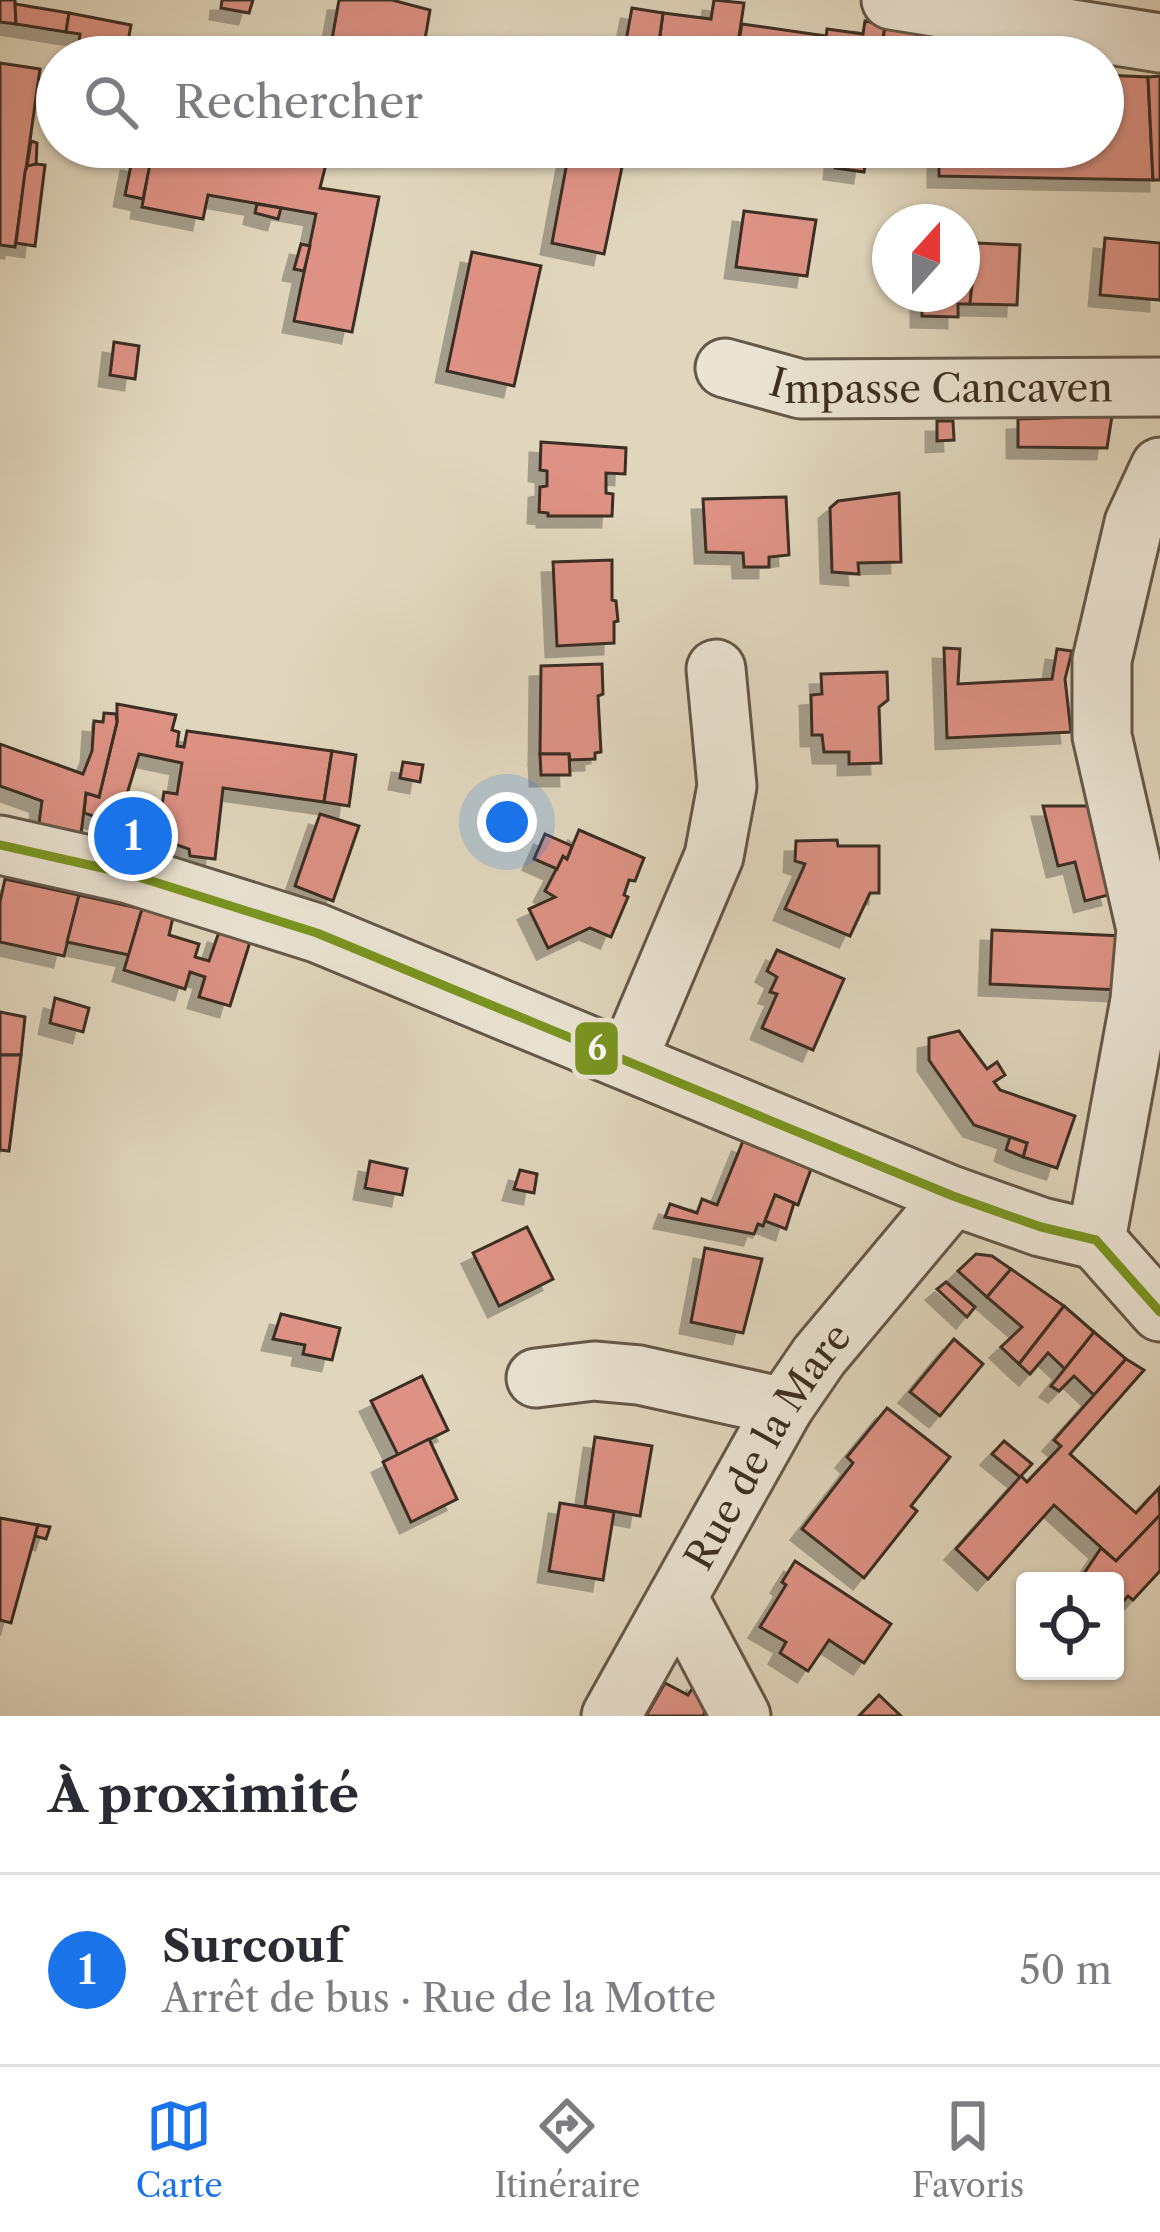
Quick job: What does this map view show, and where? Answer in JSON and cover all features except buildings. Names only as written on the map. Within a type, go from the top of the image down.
[{"type":"street","points":[[892,0],[1116,36]]},
{"type":"street","points":[[1124,37],[1160,43]]},
{"type":"street","name":"Impasse Cancaven","points":[[724,368],[801,389],[1160,387]]},
{"type":"street","points":[[1096,1240],[1140,1000],[1146,929],[1102,736],[1102,660],[1135,523],[1160,467]]},
{"type":"street","points":[[628,1059],[714,856],[727,785],[716,669]]},
{"type":"street","points":[[0,845],[129,874],[317,933],[996,1213],[1096,1240],[1160,1312]]},
{"type":"street","name":"Rue de la Mare","points":[[611,1716],[784,1407],[819,1356],[953,1196]]},
{"type":"street","points":[[536,1378],[594,1371],[639,1375],[784,1407]]},
{"type":"street","points":[[678,1597],[741,1716]]},
{"type":"transit line","name":"6","points":[[0,845],[129,874],[317,933],[953,1196],[1041,1227],[1096,1240],[1160,1312]]},
{"type":"place","name":"Surcouf","points":[[133,836]]}]
